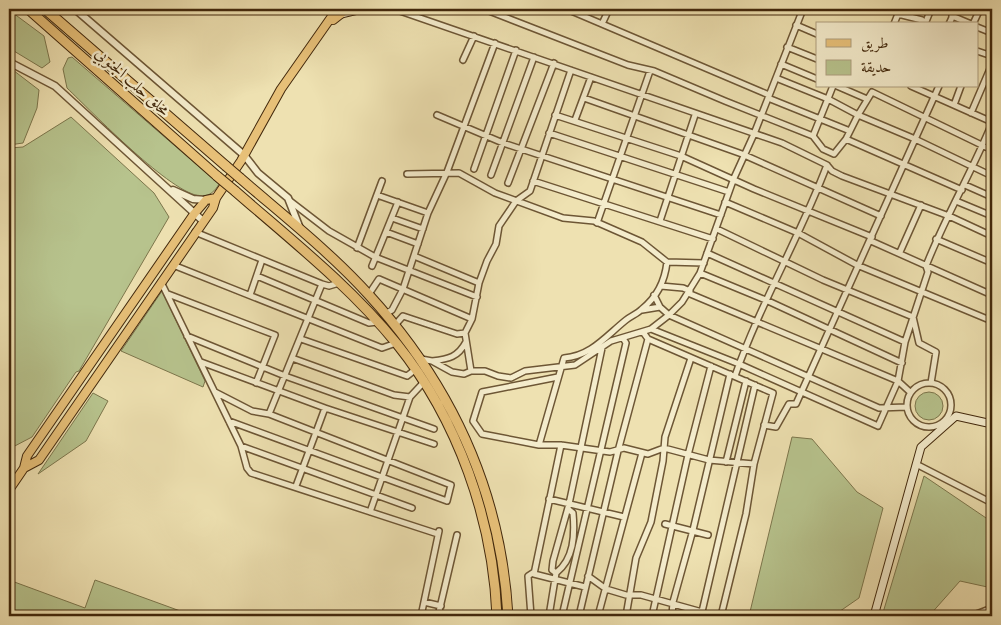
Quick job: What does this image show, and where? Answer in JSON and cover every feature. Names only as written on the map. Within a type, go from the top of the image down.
[{"type":"highway","points":[[30,9],[37,9]]},
{"type":"highway","name":"محلق حلب الجنوبي","points":[[30,9],[339,283],[396,343],[424,382],[447,425],[473,486],[488,540],[497,616]]},
{"type":"highway","name":"محلق حلب الجنوبي","points":[[45,9],[304,233],[389,312],[395,325],[421,359],[459,424],[486,492],[503,559],[508,616]]},
{"type":"main road","points":[[24,468],[39,460],[214,205],[216,198],[244,155],[280,89],[324,28],[338,12],[346,9]]},
{"type":"main road","points":[[338,12],[362,9]]},
{"type":"main road","points":[[9,490],[24,468],[28,456],[194,214],[206,200],[216,198]]},
{"type":"main road","points":[[874,616],[921,446],[956,416],[992,424]]},
{"type":"street","points":[[76,9],[244,155],[258,173],[290,203],[375,258],[477,297]]},
{"type":"street","points":[[394,9],[554,63],[695,115],[782,143],[826,165],[832,171],[842,176],[949,216],[992,236]]},
{"type":"street","points":[[484,9],[628,64],[654,71],[813,136],[823,149],[834,154],[846,139],[866,99],[872,92],[992,150]]},
{"type":"street","points":[[602,24],[609,9]]},
{"type":"street","points":[[421,359],[432,361],[452,372],[464,374],[472,371],[486,371],[498,376],[511,378],[525,371],[575,365],[611,341],[651,329],[669,315],[689,292],[700,273],[734,178],[754,134],[802,9]]},
{"type":"street","points":[[924,22],[931,9]]},
{"type":"street","points":[[950,22],[956,9]]},
{"type":"street","points":[[973,22],[980,9]]},
{"type":"street","points":[[570,10],[850,131]]},
{"type":"street","points":[[899,12],[921,22]]},
{"type":"street","points":[[952,16],[967,22]]},
{"type":"street","points":[[796,25],[816,34]]},
{"type":"street","points":[[978,27],[992,33]]},
{"type":"street","points":[[463,60],[474,36]]},
{"type":"street","points":[[466,333],[457,334],[389,312],[403,289],[428,213],[465,127],[495,43]]},
{"type":"street","points":[[787,47],[816,59]]},
{"type":"street","points":[[474,169],[516,50]]},
{"type":"street","points":[[978,51],[992,56]]},
{"type":"street","points":[[491,175],[534,56]]},
{"type":"street","points":[[9,62],[55,86],[203,221]]},
{"type":"street","points":[[508,183],[554,63]]},
{"type":"street","points":[[780,64],[816,78]]},
{"type":"street","points":[[971,113],[992,64]]},
{"type":"street","points":[[472,371],[466,333],[472,319],[479,283],[496,244],[499,226],[516,201],[530,191],[572,70]]},
{"type":"street","points":[[597,223],[650,71]]},
{"type":"street","points":[[576,120],[591,77]]},
{"type":"street","points":[[776,78],[828,99],[858,115],[915,139],[992,176]]},
{"type":"street","points":[[813,136],[832,88]]},
{"type":"street","points":[[841,88],[866,99]]},
{"type":"street","points":[[651,329],[739,364],[878,426],[898,381],[906,342],[928,272],[926,266],[936,239],[965,184],[992,124],[916,88]]},
{"type":"street","points":[[764,425],[776,427],[789,404],[796,404],[857,265],[871,239],[939,88]]},
{"type":"street","points":[[954,105],[960,88]]},
{"type":"street","points":[[584,98],[745,155],[881,216]]},
{"type":"street","points":[[437,115],[521,149],[721,216]]},
{"type":"street","points":[[555,115],[576,120],[681,156],[734,178],[754,189],[809,210],[926,266],[992,295]]},
{"type":"street","points":[[660,221],[695,115]]},
{"type":"street","points":[[549,133],[729,192]]},
{"type":"street","points":[[846,139],[903,166],[962,190]]},
{"type":"street","points":[[672,616],[709,460],[732,375],[739,364],[809,210],[826,165]]},
{"type":"street","points":[[407,174],[447,172],[465,176],[495,193],[516,201],[562,218],[597,223],[642,242],[667,262],[704,263]]},
{"type":"street","points":[[357,248],[382,181]]},
{"type":"street","points":[[533,181],[713,239]]},
{"type":"street","points":[[965,184],[992,197]]},
{"type":"street","points":[[165,186],[182,196],[206,200]]},
{"type":"street","points":[[377,195],[428,213]]},
{"type":"street","points":[[956,201],[992,216]]},
{"type":"street","points":[[372,266],[398,202]]},
{"type":"street","points":[[726,202],[798,233],[857,265],[992,321]]},
{"type":"street","points":[[284,216],[288,212],[290,203]]},
{"type":"street","points":[[290,203],[297,222],[304,233]]},
{"type":"street","points":[[900,252],[921,205]]},
{"type":"street","points":[[392,218],[423,229]]},
{"type":"street","points":[[717,229],[847,290],[913,317]]},
{"type":"street","points":[[195,232],[322,284],[329,286],[339,283]]},
{"type":"street","points":[[386,232],[418,244]]},
{"type":"street","points":[[936,239],[992,263]]},
{"type":"street","points":[[707,253],[906,342]]},
{"type":"street","points":[[414,256],[479,283]]},
{"type":"street","points":[[250,294],[262,260]]},
{"type":"street","points":[[642,310],[661,286],[667,262]]},
{"type":"street","points":[[173,265],[382,348],[396,343]]},
{"type":"street","points":[[700,273],[768,301],[902,363]]},
{"type":"street","points":[[257,276],[369,323],[376,322]]},
{"type":"street","points":[[369,294],[379,279],[472,319]]},
{"type":"street","points":[[161,281],[241,446],[247,468],[251,473],[438,532],[421,616]]},
{"type":"street","points":[[269,414],[322,284]]},
{"type":"street","points":[[661,286],[682,288],[898,381],[910,392]]},
{"type":"street","points":[[168,294],[276,335],[256,383]]},
{"type":"street","points":[[654,295],[660,307],[669,315],[807,377],[879,408],[906,407]]},
{"type":"street","points":[[539,445],[564,358],[576,357],[605,340],[627,318],[642,310],[660,307]]},
{"type":"street","points":[[395,325],[403,316]]},
{"type":"street","points":[[913,317],[919,343],[936,352],[931,383]]},
{"type":"street","points":[[643,332],[648,339],[773,393],[754,464],[746,514],[721,616]]},
{"type":"street","points":[[187,336],[285,376],[434,429]]},
{"type":"street","points":[[562,616],[626,343],[623,338]]},
{"type":"street","points":[[301,339],[407,376],[416,369]]},
{"type":"street","points":[[579,616],[618,452],[648,339]]},
{"type":"street","points":[[432,361],[453,357],[461,351],[466,342]]},
{"type":"street","points":[[556,573],[552,570],[553,561],[568,506],[602,348]]},
{"type":"street","points":[[292,358],[394,394],[410,397]]},
{"type":"street","points":[[626,616],[636,558],[651,522],[664,448],[664,437],[691,358]]},
{"type":"street","points":[[200,362],[325,408],[434,444]]},
{"type":"street","points":[[652,616],[688,455],[711,366]]},
{"type":"street","points":[[558,377],[482,392],[473,421],[482,434],[539,445],[561,445],[618,452],[624,448],[642,453],[654,453],[664,448],[709,460],[754,464]]},
{"type":"street","points":[[726,462],[746,381]]},
{"type":"street","points":[[370,512],[410,397],[424,382]]},
{"type":"street","points":[[931,383],[943,388],[950,398],[951,411],[943,423],[930,428],[918,426],[910,418],[906,407],[910,392],[919,384],[931,383]]},
{"type":"street","points":[[588,576],[606,589],[656,600],[702,614],[755,385]]},
{"type":"street","points":[[215,392],[252,411],[269,414],[451,485],[447,501],[229,421]]},
{"type":"street","points":[[296,486],[325,408]]},
{"type":"street","points":[[531,616],[528,576],[534,572],[561,445]]},
{"type":"street","points":[[241,446],[412,508]]},
{"type":"street","points":[[598,616],[642,453]]},
{"type":"street","points":[[916,464],[992,503]]},
{"type":"street","points":[[549,499],[568,506],[588,508],[624,517]]},
{"type":"street","points":[[548,616],[553,581],[556,573],[568,559],[574,533],[573,514],[568,506]]},
{"type":"street","points":[[665,524],[708,535]]},
{"type":"street","points":[[438,616],[457,535]]},
{"type":"street","points":[[534,572],[534,574],[553,581],[586,587]]},
{"type":"street","points":[[619,593],[627,602]]},
{"type":"street","points":[[424,602],[441,606]]},
{"type":"street","points":[[971,616],[992,608]]},
{"type":"green space","points":[[9,10],[44,36],[50,62],[42,68],[9,48]]},
{"type":"green space","points":[[72,57],[219,184],[214,191],[201,196],[188,192],[152,167],[112,132],[67,88],[63,69],[68,58]]},
{"type":"green space","points":[[9,67],[39,90],[37,108],[23,143],[9,145]]},
{"type":"green space","points":[[71,117],[154,193],[169,217],[79,371],[76,372],[32,437],[9,449],[9,148],[23,147]]},
{"type":"green space","points":[[162,291],[205,381],[203,387],[121,351]]},
{"type":"green space","points":[[929,392],[939,396],[943,406],[939,416],[929,420],[919,416],[915,406],[919,396]]},
{"type":"green space","points":[[93,393],[108,401],[86,441],[38,474]]},
{"type":"green space","points":[[792,437],[812,439],[857,492],[883,508],[859,598],[833,616],[749,616]]},
{"type":"green space","points":[[924,476],[992,522],[992,588],[960,581],[929,616],[882,616]]},
{"type":"green space","points":[[9,580],[85,608],[95,580],[194,616],[9,616]]}]
